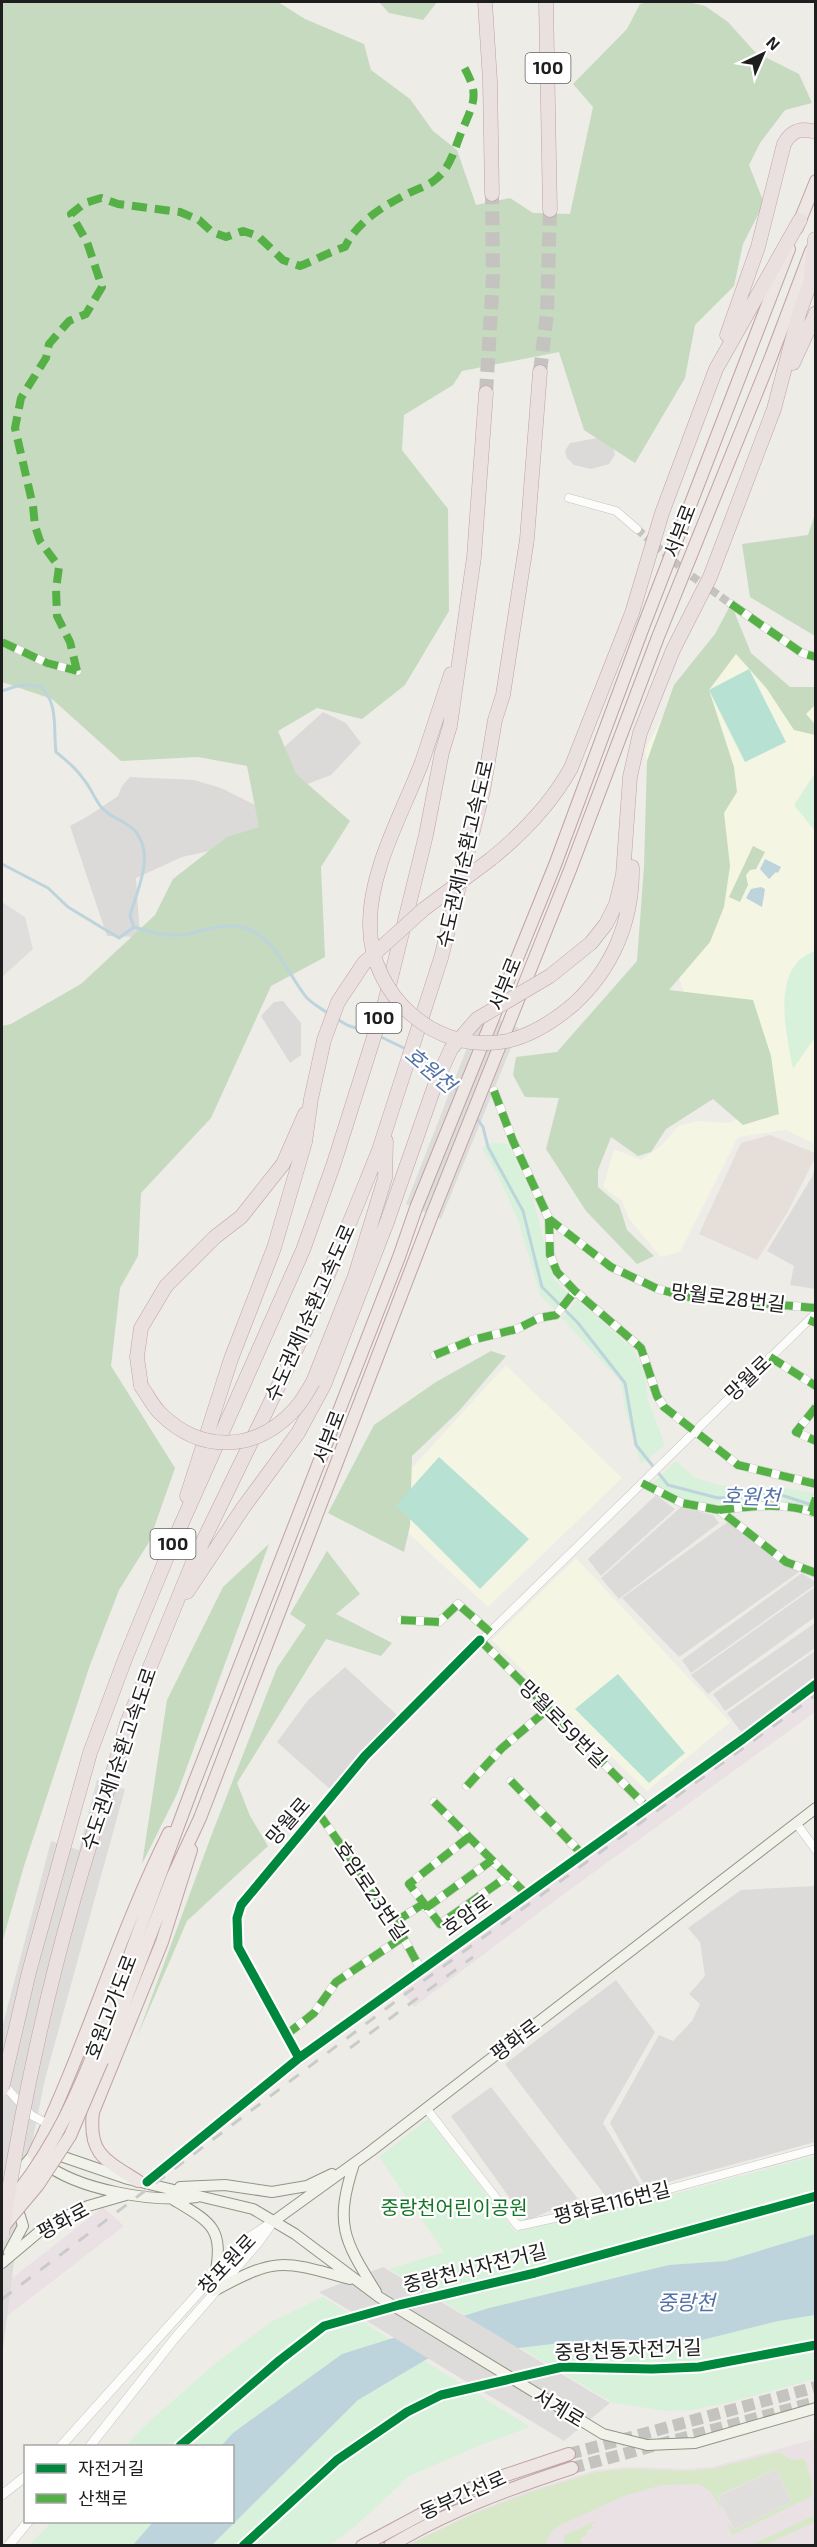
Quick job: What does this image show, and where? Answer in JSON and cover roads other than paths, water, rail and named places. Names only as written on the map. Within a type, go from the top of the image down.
[{"type":"highway","points":[[485,2],[490,81],[492,194]]},
{"type":"highway","name":"100","points":[[546,4],[550,210]]},
{"type":"highway","points":[[387,1122],[385,1178],[356,1276],[313,1382],[296,1409],[269,1431],[248,1439],[225,1443],[202,1441],[182,1431],[159,1412],[141,1386],[137,1357],[141,1328],[166,1286],[215,1237],[241,1217],[283,1164],[304,1127],[324,1040],[338,1002],[364,963],[424,909],[517,837],[540,812],[571,768],[632,613],[662,513],[716,369],[758,247],[784,144],[797,131],[816,132]]},
{"type":"highway","name":"서부로","points":[[193,1786],[416,1208],[555,865],[642,630],[816,181]]},
{"type":"highway","points":[[716,369],[800,220]]},
{"type":"highway","points":[[774,409],[799,314],[810,283],[815,238]]},
{"type":"highway","name":"서부로","points":[[200,1818],[432,1215],[509,1024],[815,238]]},
{"type":"highway","points":[[168,1621],[243,1508],[298,1433],[324,1385],[387,1222],[436,1082],[451,1049],[477,1019],[549,976],[591,943],[606,924],[616,904],[623,875],[630,777],[640,733],[673,650],[710,577],[774,409],[816,313]]},
{"type":"highway","name":"수도권제1순환고속도로","points":[[2,2234],[15,2147],[43,2017],[79,1880],[127,1723],[215,1513],[244,1460],[305,1331],[335,1259],[379,1150],[441,958],[483,791],[495,720],[503,694],[519,597],[532,483],[540,372]]},
{"type":"highway","name":"수도권제1순환고속도로","points":[[2,2088],[31,1962],[90,1753],[103,1715],[169,1552],[303,1250],[385,1002],[450,726],[474,557],[486,393]]},
{"type":"highway","points":[[462,644],[422,762],[380,868],[371,903],[372,950],[387,986],[407,1011],[425,1025],[447,1037],[477,1043],[505,1041],[530,1034],[553,1021],[574,1004],[604,968],[624,926],[632,885],[629,804]]},
{"type":"highway","points":[[169,1552],[231,1359],[274,1248],[305,1142],[304,1127]]},
{"type":"highway","points":[[34,2154],[62,2093],[131,1918],[193,1786]]},
{"type":"highway","name":"호원고가도로","points":[[2,2229],[38,2185],[70,2136],[193,1786]]},
{"type":"highway","points":[[142,2182],[105,2160],[98,2152],[91,2129],[93,2112],[162,1942],[184,1877],[200,1818]]},
{"type":"highway","name":"호원고가도로","points":[[2,2211],[33,2172],[61,2128],[97,2059],[173,1876],[200,1818]]},
{"type":"highway","points":[[62,2093],[63,2103],[67,2108],[84,2114],[93,2112]]},
{"type":"highway","name":"동부간선로","points":[[362,2546],[429,2509],[488,2481],[569,2454]]},
{"type":"highway","name":"동부간선로","points":[[390,2546],[426,2524],[463,2506],[572,2468]]},
{"type":"main road","name":"평화로","points":[[34,2154],[55,2153],[142,2182],[253,2209],[274,2221],[354,2164],[816,1808]]},
{"type":"main road","name":"평화로","points":[[34,2154],[59,2174],[112,2191],[174,2200],[199,2197]]},
{"type":"main road","points":[[2,2192],[34,2154]]},
{"type":"main road","points":[[172,2188],[225,2186],[272,2192],[307,2186],[354,2164]]},
{"type":"main road","points":[[354,2164],[344,2198],[342,2218],[346,2238],[379,2297]]},
{"type":"main road","points":[[112,2191],[105,2187],[102,2181],[104,2177],[121,2176]]},
{"type":"main road","name":"평화로","points":[[3,2261],[46,2226],[88,2206],[132,2194]]},
{"type":"main road","points":[[174,2200],[206,2219],[214,2231],[220,2250],[215,2276]]},
{"type":"main road","points":[[2,2211],[5,2206],[19,2213],[23,2226],[3,2261]]},
{"type":"main road","name":"서계로","points":[[274,2221],[379,2297],[603,2434],[647,2445],[680,2445],[695,2443],[816,2408]]},
{"type":"main road","points":[[214,2291],[251,2271],[277,2264],[296,2264],[359,2283]]},
{"type":"street","points":[[569,498],[616,511],[637,529]]},
{"type":"street","points":[[731,604],[802,653],[816,657]]},
{"type":"street","points":[[2,642],[47,663],[77,671]]},
{"type":"street","name":"망월로28번길","points":[[494,1091],[513,1141],[549,1219],[611,1266],[658,1289],[689,1297],[816,1308]]},
{"type":"street","points":[[549,1219],[549,1242],[553,1264],[557,1272],[575,1291],[637,1343],[645,1355],[660,1402],[738,1465],[816,1484]]},
{"type":"street","points":[[435,1355],[472,1340],[517,1329],[539,1318],[556,1316],[575,1291]]},
{"type":"street","name":"망월로","points":[[298,2058],[238,1947],[237,1918],[241,1905],[365,1756],[681,1443],[770,1357],[812,1321],[816,1313]]},
{"type":"street","points":[[770,1357],[816,1386]]},
{"type":"street","points":[[816,1407],[796,1432],[816,1441]]},
{"type":"street","points":[[642,1483],[682,1503],[719,1510],[783,1505],[794,1506],[813,1513],[816,1498]]},
{"type":"street","points":[[719,1510],[786,1562],[816,1573]]},
{"type":"street","points":[[401,1620],[439,1622],[458,1604],[490,1632]]},
{"type":"street","name":"망월로59번길","points":[[480,1640],[647,1807]]},
{"type":"street","name":"호암로","points":[[142,2182],[298,2058],[816,1684]]},
{"type":"street","points":[[467,1786],[502,1748],[548,1709]]},
{"type":"street","points":[[511,1781],[582,1854]]},
{"type":"street","points":[[434,1802],[526,1894]]},
{"type":"street","name":"호암로23번길","points":[[319,1814],[395,1922],[421,1970]]},
{"type":"street","points":[[796,1823],[816,1850]]},
{"type":"street","points":[[469,1837],[409,1884],[440,1924],[508,1876]]},
{"type":"street","points":[[395,1922],[424,1906],[492,1860]]},
{"type":"street","points":[[286,2035],[314,2013],[336,1982],[403,1937]]},
{"type":"street","points":[[2,2083],[31,2115],[48,2124]]},
{"type":"street","name":"평화로116번길","points":[[426,2108],[518,2226],[596,2209],[816,2149]]},
{"type":"street","name":"창포원로","points":[[62,2445],[247,2238],[274,2221]]},
{"type":"street","name":"창포원로","points":[[91,2445],[214,2291],[257,2244],[274,2221]]},
{"type":"street","points":[[2,2494],[24,2478]]},
{"type":"street","points":[[8,2546],[27,2523]]},
{"type":"water","points":[[765,859],[781,867],[778,873],[776,872],[769,879],[760,869]]},
{"type":"water","points":[[761,887],[765,889],[762,907],[746,898],[751,889]]},
{"type":"water","name":"중랑천","points":[[815,2234],[815,2315],[778,2321],[698,2341],[664,2343],[621,2339],[569,2342],[427,2359],[358,2400],[212,2545],[132,2546],[152,2523],[234,2523],[234,2445],[222,2445],[233,2433],[342,2354],[489,2308],[669,2265],[726,2261]]},
{"type":"waterway","name":"호원천","points":[[2,691],[20,685],[40,686],[53,708],[56,752],[79,773],[102,808],[136,832],[144,852],[144,862],[130,916],[134,927],[174,935],[222,926],[248,929],[267,941],[307,998],[329,1014]]},
{"type":"waterway","points":[[2,864],[48,888],[68,907],[119,938],[134,927]]},
{"type":"waterway","name":"호원천","points":[[337,1019],[370,1033]]},
{"type":"waterway","name":"호원천","points":[[379,1036],[408,1050]]},
{"type":"waterway","name":"호원천","points":[[413,1053],[437,1071]]},
{"type":"waterway","name":"호원천","points":[[442,1075],[458,1092]]},
{"type":"waterway","name":"호원천","points":[[476,1117],[483,1127],[488,1147],[523,1211],[542,1287],[578,1323],[625,1383],[636,1445],[668,1485],[718,1498],[781,1495],[812,1505]]},
{"type":"tunnel","points":[[486,393],[493,277],[492,194]]},
{"type":"tunnel","points":[[540,372],[547,313],[550,210]]},
{"type":"tunnel","points":[[637,529],[686,572],[731,604]]},
{"type":"tunnel","points":[[569,2454],[816,2387]]},
{"type":"tunnel","points":[[572,2468],[816,2402]]},
{"type":"railway","points":[[2,2299],[404,1995],[816,1695]]},
{"type":"railway","points":[[350,2048],[473,1957]]},
{"type":"park label","name":"중랑천어린이공원","points":[[454,2208]]}]
